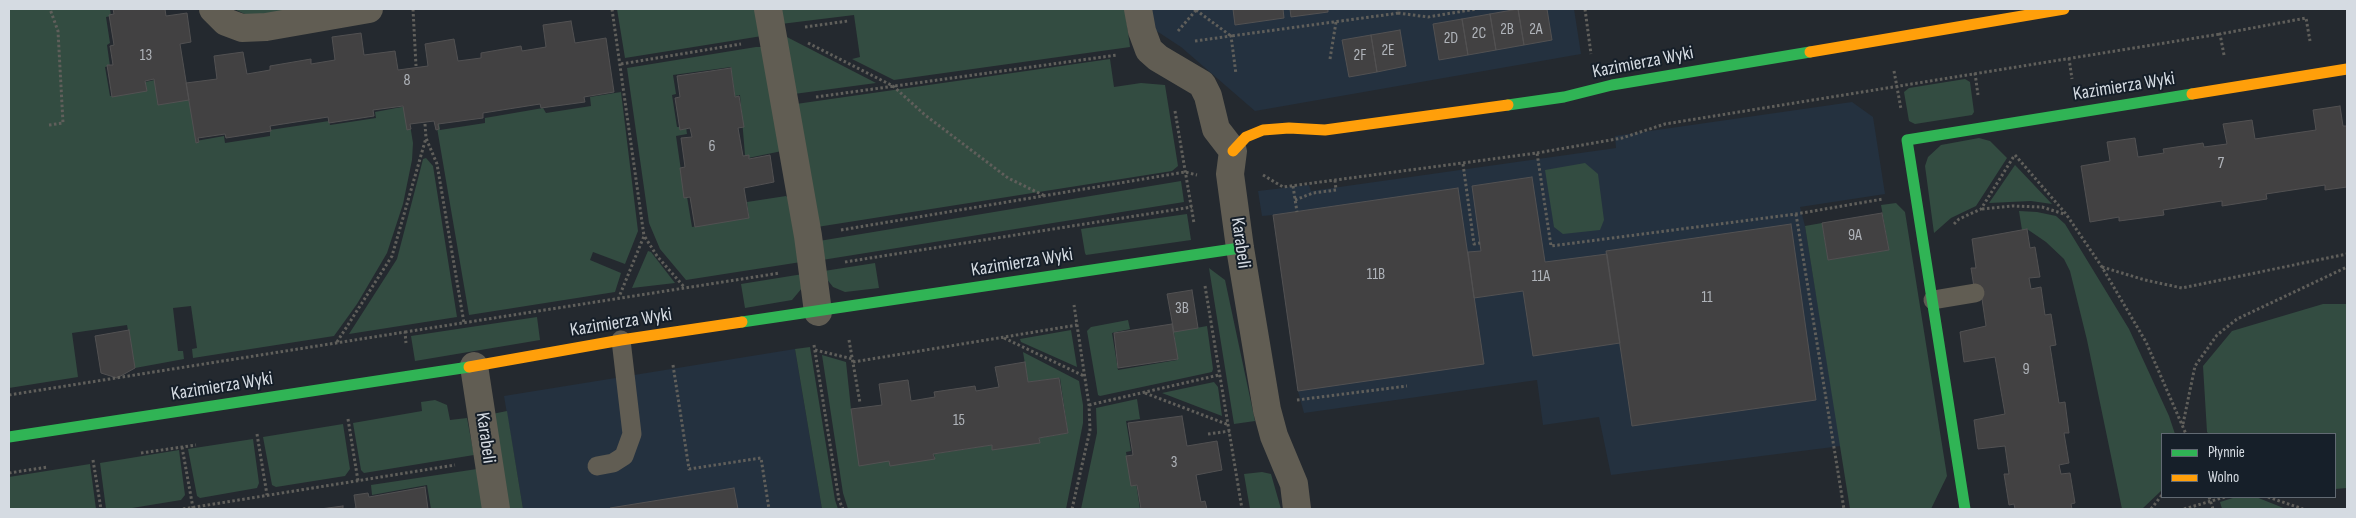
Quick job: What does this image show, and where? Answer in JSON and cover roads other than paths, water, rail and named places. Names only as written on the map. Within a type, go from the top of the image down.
[{"type":"street","points":[[212,9],[226,22],[242,28],[266,27],[369,9]]},
{"type":"street","name":"Karabeli","points":[[1138,9],[1142,31],[1162,53],[1202,84],[1214,115],[1216,129],[1232,162],[1240,248],[1267,410],[1274,436],[1294,484],[1297,509]]},
{"type":"street","name":"Kazimierza Wyki","points":[[1232,162],[1246,137],[1263,130],[1289,128],[1325,130],[1564,97],[1612,85],[2064,9]]},
{"type":"street","points":[[773,25],[783,102],[808,236],[815,325]]},
{"type":"street","name":"Kazimierza Wyki","points":[[1933,300],[1906,140],[2347,69]]},
{"type":"street","name":"Kazimierza Wyki","points":[[9,437],[474,366],[621,340],[815,325],[1240,248]]},
{"type":"street","points":[[1933,300],[1965,509]]},
{"type":"street","name":"Karabeli","points":[[474,366],[496,509]]},
{"type":"lane","points":[[1933,300],[1975,294]]},
{"type":"lane","points":[[597,466],[613,463],[624,456],[632,434],[621,340]]}]
